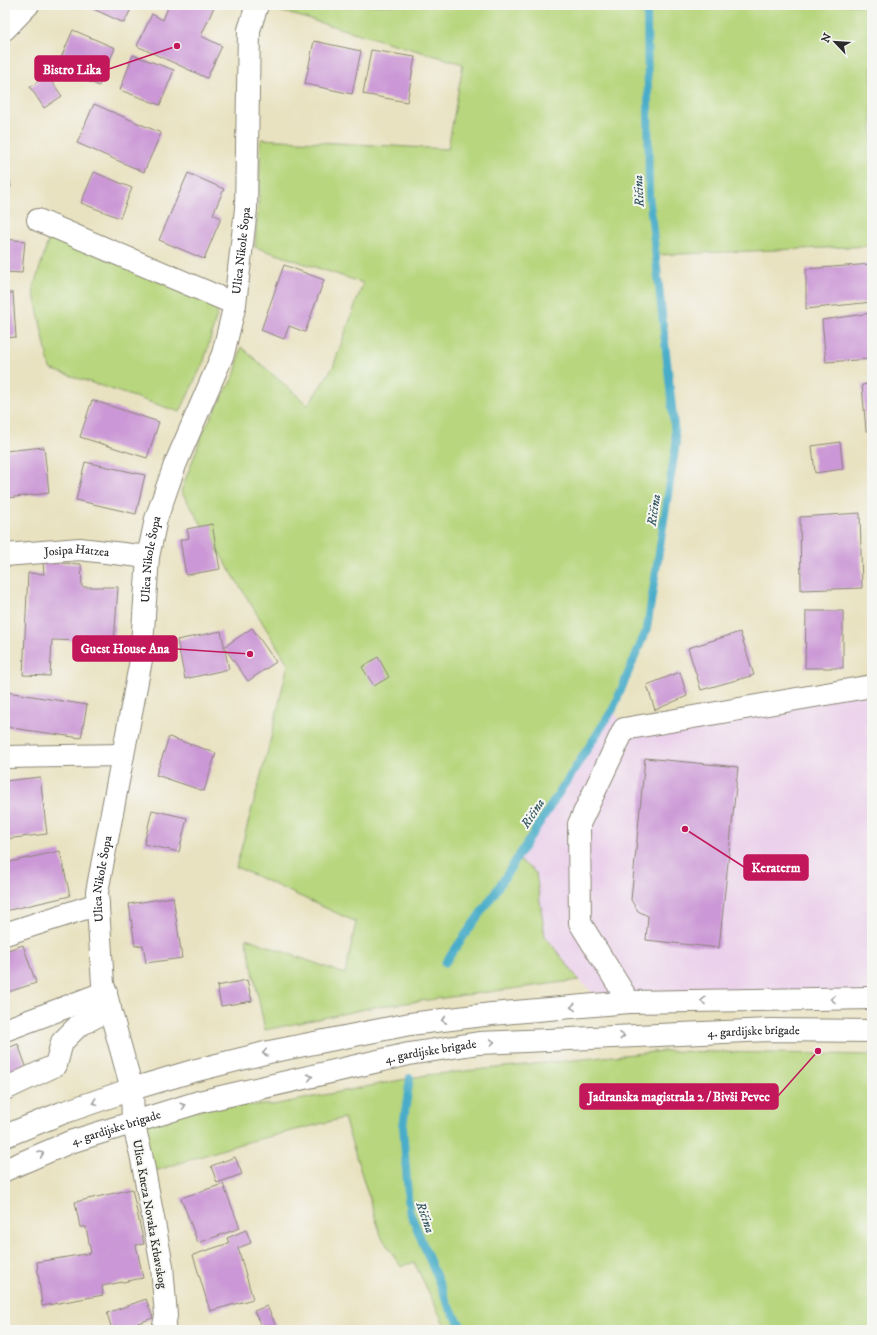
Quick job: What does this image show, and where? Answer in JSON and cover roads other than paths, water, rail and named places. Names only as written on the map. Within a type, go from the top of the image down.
[{"type":"main road","points":[[7,20],[28,5]]},
{"type":"main road","name":"Ulica Nikole Šopa","points":[[132,1122],[132,1089],[106,993],[97,892],[141,660],[148,557],[156,519],[175,465],[222,354],[235,304],[246,209],[249,30],[257,5]]},
{"type":"main road","points":[[38,220],[235,304]]},
{"type":"main road","name":"Josipa Hatzea","points":[[5,555],[80,549],[148,557]]},
{"type":"main road","points":[[629,1002],[580,923],[579,824],[624,729],[872,686]]},
{"type":"main road","points":[[5,758],[123,755]]},
{"type":"main road","points":[[5,934],[98,904]]},
{"type":"main road","points":[[6,1022],[106,993]]},
{"type":"main road","points":[[5,1089],[56,1065],[62,1042],[78,1026],[106,993]]},
{"type":"main road","points":[[5,1136],[62,1113],[132,1089],[269,1052],[410,1024],[492,1014],[629,1002],[872,998]]},
{"type":"main road","name":"4. gardijske brigade","points":[[5,1170],[70,1142],[199,1102],[409,1054],[479,1043],[770,1030],[872,1031]]},
{"type":"main road","name":"Ulica Kneza Novaka Krbavskog","points":[[132,1122],[142,1160],[162,1266],[168,1325]]},
{"type":"waterway","name":"Ričina","points":[[445,963],[494,894],[613,709],[647,628],[676,444],[649,194],[647,5]]},
{"type":"waterway","name":"Ričina","points":[[410,1078],[403,1126],[409,1210],[449,1307],[464,1330]]},
{"type":"place","name":"Bistro Lika","points":[[177,46]]},
{"type":"place","name":"Guest House Ana","points":[[250,654]]},
{"type":"place","name":"Keraterm","points":[[685,829]]},
{"type":"place","name":"Jadranska magistrala 2 / Bivši Pevec","points":[[818,1051]]}]
